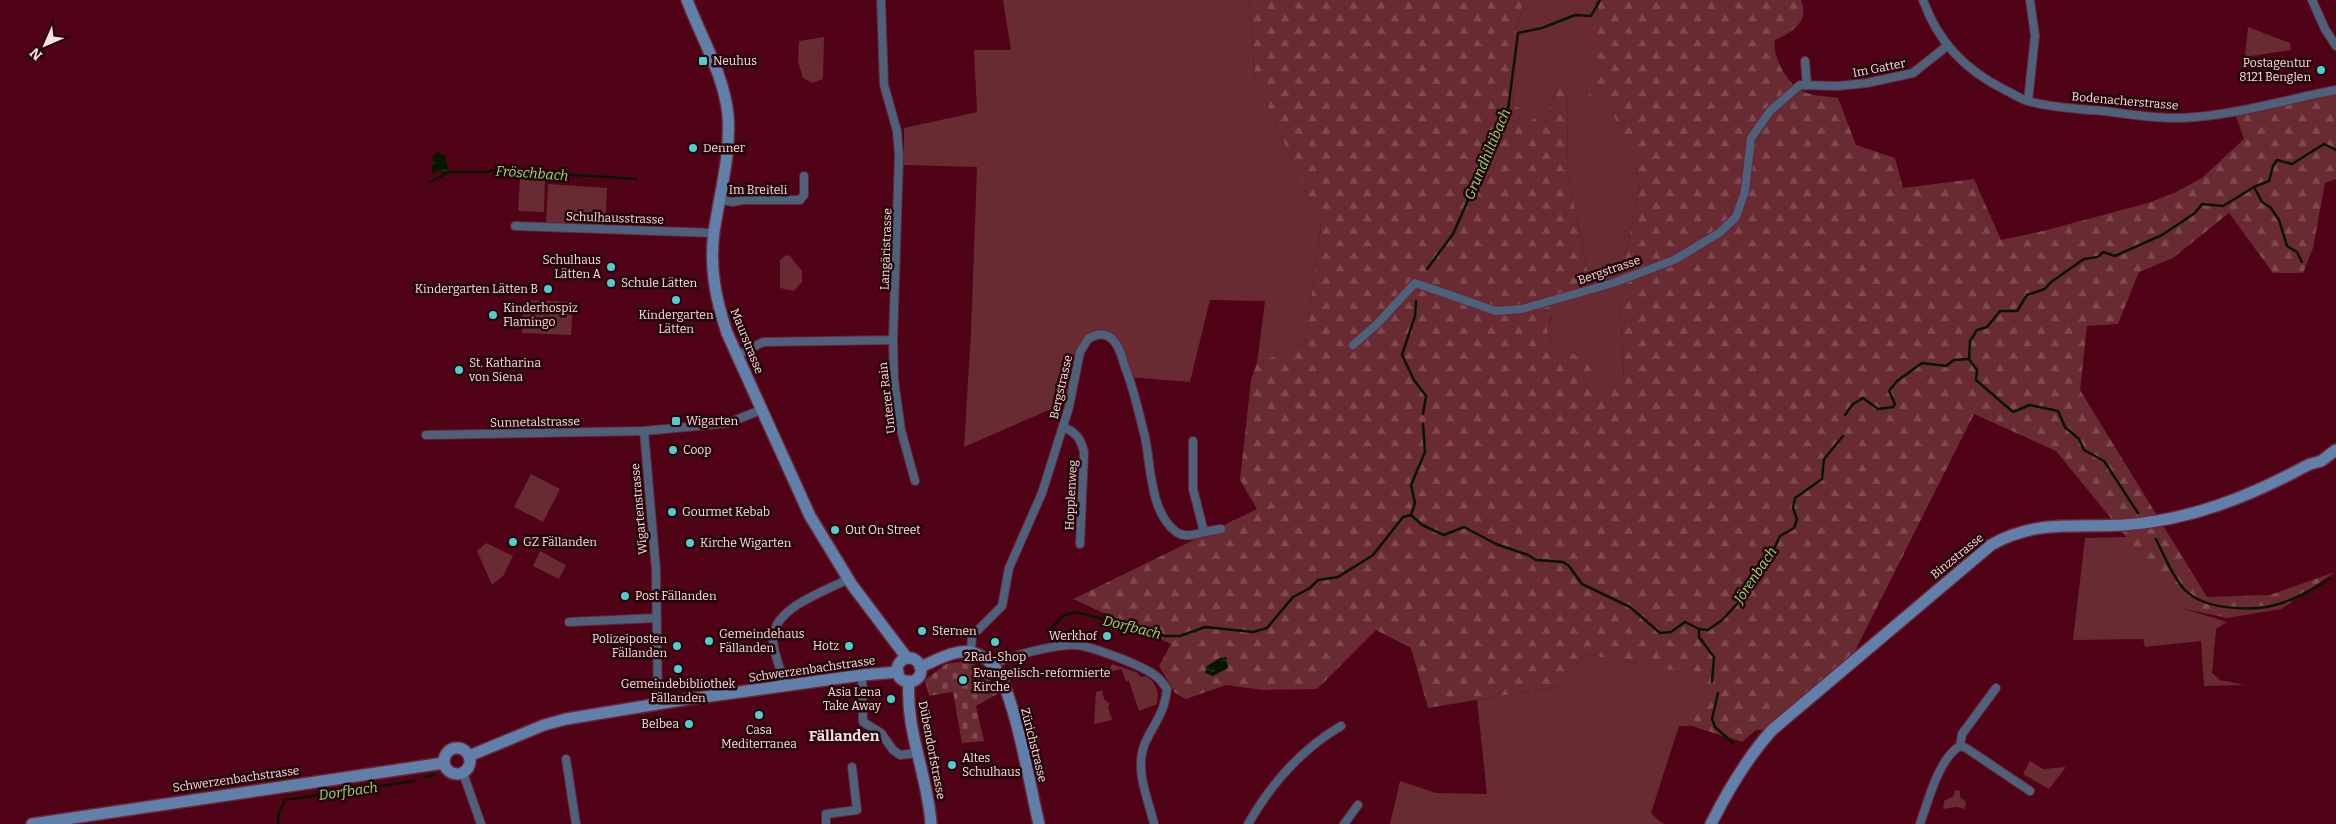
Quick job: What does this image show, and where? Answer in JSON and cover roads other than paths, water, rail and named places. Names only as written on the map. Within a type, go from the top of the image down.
[{"type":"main road","name":"Maurstrasse","points":[[687,0],[720,80],[728,114],[728,148],[714,233],[714,276],[717,304],[736,356],[804,506],[848,578],[906,658]]},
{"type":"main road","name":"Binzstrasse","points":[[2308,465],[2315,456],[2336,441]]},
{"type":"main road","name":"Binzstrasse","points":[[1711,824],[1735,778],[1756,748],[1772,730],[1991,545],[2020,532],[2044,526],[2124,525],[2191,514],[2266,488],[2308,465],[2320,461],[2336,450]]},
{"type":"main road","points":[[920,667],[959,652],[971,652],[992,665]]},
{"type":"main road","points":[[906,658],[915,660],[920,667],[919,676],[908,681],[902,679],[898,672],[900,662],[906,658]]},
{"type":"main road","name":"Zürichstrasse","points":[[992,665],[1010,704],[1039,824]]},
{"type":"main road","name":"Schwerzenbachstrasse","points":[[469,756],[551,722],[682,700],[862,675],[898,672]]},
{"type":"main road","name":"Dübendorfstrasse","points":[[908,681],[908,708],[929,800],[931,824]]},
{"type":"main road","points":[[454,748],[462,749],[469,756],[468,768],[463,773],[449,772],[444,763],[446,754],[454,748]]},
{"type":"main road","name":"Schwerzenbachstrasse","points":[[32,824],[444,763]]},
{"type":"street","name":"Langäristrasse","points":[[882,0],[884,85],[897,131],[899,156],[893,340]]},
{"type":"street","name":"Bodenacherstrasse","points":[[1923,0],[1930,20],[1947,46],[1962,63],[1979,76],[2028,101],[2134,115],[2195,117],[2286,102],[2301,96],[2336,90]]},
{"type":"street","points":[[2028,101],[2035,36],[2030,0]]},
{"type":"street","points":[[2312,0],[2325,30],[2336,46]]},
{"type":"street","name":"Im Gatter","points":[[1803,85],[1838,86],[1867,83],[1914,73],[1947,46]]},
{"type":"street","points":[[1803,85],[1805,61]]},
{"type":"street","name":"Bergstrasse","points":[[1353,345],[1377,324],[1415,283],[1496,311],[1522,309],[1613,283],[1674,260],[1719,233],[1736,217],[1745,191],[1751,138],[1770,111],[1803,85]]},
{"type":"street","name":"Im Breiteli","points":[[720,200],[733,202],[742,200],[800,200],[804,195],[804,176]]},
{"type":"street","name":"Schulhausstrasse","points":[[514,226],[714,233]]},
{"type":"street","name":"Bergstrasse","points":[[971,652],[972,636],[1002,606],[1009,568],[1042,494],[1063,427],[1083,344],[1094,335],[1108,336],[1118,346],[1129,377],[1145,438],[1157,500],[1166,522],[1176,532],[1187,536],[1221,529]]},
{"type":"street","points":[[736,356],[763,342],[893,340]]},
{"type":"street","name":"Unterer Rain","points":[[893,340],[894,380],[901,430],[915,481]]},
{"type":"street","points":[[644,431],[728,423],[761,410]]},
{"type":"street","name":"Hopplenweg","points":[[1063,427],[1075,433],[1082,442],[1084,452],[1080,544]]},
{"type":"street","name":"Sunnetalstrasse","points":[[426,435],[644,431]]},
{"type":"street","name":"Wigartenstrasse","points":[[644,431],[656,570],[658,705]]},
{"type":"street","points":[[1193,441],[1193,489],[1204,532]]},
{"type":"street","points":[[786,687],[773,639],[778,625],[799,604],[848,578]]},
{"type":"street","points":[[569,622],[656,618]]},
{"type":"street","points":[[992,665],[1002,660],[1075,645],[1107,654],[1157,677],[1167,689],[1165,707],[1145,744],[1142,763],[1144,786],[1154,824]]},
{"type":"street","points":[[862,675],[863,722],[881,733],[893,750],[900,755],[918,753]]},
{"type":"street","points":[[1920,824],[1934,783],[1946,758],[1960,746],[1962,734],[1996,688]]},
{"type":"street","points":[[1248,824],[1264,796],[1282,775],[1314,743],[1341,726]]},
{"type":"street","points":[[1960,746],[1966,748],[2030,791]]},
{"type":"street","points":[[566,759],[576,824]]},
{"type":"street","points":[[826,824],[826,814],[856,810],[852,767]]},
{"type":"street","points":[[463,773],[481,824]]},
{"type":"street","points":[[1344,824],[1358,805]]},
{"type":"water","points":[[438,152],[445,155],[449,172],[443,175],[442,171],[437,171],[432,175],[433,156]]},
{"type":"water","points":[[1226,657],[1228,668],[1213,676],[1205,673],[1207,666],[1220,658]]},
{"type":"waterway","name":"Grundhiltibach","points":[[1427,269],[1453,234],[1508,110],[1518,33],[1542,28],[1575,15],[1591,16],[1600,0]]},
{"type":"waterway","name":"Jörenbach","points":[[1845,415],[1853,404],[1863,398],[1878,409],[1893,407],[1895,404],[1889,391],[1897,381],[1922,363],[1946,366],[1954,360],[1969,359],[1970,341],[1977,330],[1987,327],[2000,311],[2017,311],[2027,295],[2045,289],[2051,282],[2084,259],[2098,257],[2103,252],[2115,256],[2162,235],[2195,213],[2202,204],[2223,206],[2254,187],[2269,181],[2273,166],[2277,160],[2292,164],[2324,144],[2336,150]]},
{"type":"waterway","name":"Fröschbach","points":[[430,182],[449,172],[497,170],[514,174],[577,175],[636,179]]},
{"type":"waterway","points":[[2254,187],[2262,202],[2270,207],[2279,220],[2287,246],[2297,252],[2302,262]]},
{"type":"waterway","name":"Grundhiltibach","points":[[1416,301],[1415,316],[1402,355],[1414,380],[1426,396],[1423,414]]},
{"type":"waterway","points":[[1969,359],[1977,370],[1976,380],[2013,412],[2030,405],[2058,411],[2065,427],[2079,439],[2084,450],[2104,461],[2138,513]]},
{"type":"waterway","name":"Grundhiltibach","points":[[1411,515],[1415,503],[1411,485],[1425,452],[1423,424]]},
{"type":"waterway","name":"Jörenbach","points":[[1411,515],[1422,525],[1444,535],[1464,527],[1496,544],[1528,555],[1536,560],[1563,562],[1569,566],[1582,584],[1630,607],[1660,633],[1671,632],[1685,622],[1699,629],[1708,630],[1722,620],[1738,603],[1741,592],[1774,549],[1780,536],[1794,528],[1797,519],[1793,508],[1795,498],[1822,479],[1824,459],[1843,436]]},
{"type":"waterway","name":"Dorfbach","points":[[1051,628],[1063,616],[1076,612],[1165,636],[1180,636],[1205,627],[1253,632],[1267,628],[1293,597],[1310,588],[1318,580],[1338,577],[1373,555],[1403,517],[1411,515]]},
{"type":"waterway","points":[[2156,539],[2172,572],[2184,589],[2204,602],[2217,605],[2231,608],[2271,606],[2295,598],[2330,579]]},
{"type":"waterway","points":[[1699,629],[1699,637],[1714,657],[1712,682]]},
{"type":"waterway","points":[[1718,693],[1712,719],[1715,727],[1733,743]]},
{"type":"waterway","name":"Dorfbach","points":[[426,777],[434,775]]},
{"type":"waterway","name":"Dorfbach","points":[[278,824],[279,813],[285,800],[414,781]]},
{"type":"place","name":"Neuhus","points":[[703,61]]},
{"type":"place","name":"Postagentur 8121 Benglen","points":[[2321,70]]},
{"type":"place","name":"Denner","points":[[693,148]]},
{"type":"place","name":"Schulhaus Lätten A","points":[[611,267]]},
{"type":"place","name":"Schule Lätten","points":[[611,283]]},
{"type":"place","name":"Kindergarten Lätten B","points":[[548,289]]},
{"type":"place","name":"Kindergarten Lätten","points":[[676,300]]},
{"type":"place","name":"Kinderhospiz Flamingo","points":[[493,315]]},
{"type":"place","name":"St. Katharina von Siena","points":[[459,370]]},
{"type":"place","name":"Wigarten","points":[[676,421]]},
{"type":"place","name":"Coop","points":[[673,450]]},
{"type":"place","name":"Gourmet Kebab","points":[[672,512]]},
{"type":"place","name":"Out On Street","points":[[835,530]]},
{"type":"place","name":"GZ Fällanden","points":[[513,542]]},
{"type":"place","name":"Kirche Wigarten","points":[[690,543]]},
{"type":"place","name":"Post Fällanden","points":[[625,596]]},
{"type":"place","name":"Sternen","points":[[922,631]]},
{"type":"place","name":"Werkhof","points":[[1107,636]]},
{"type":"place","name":"Gemeindehaus Fällanden","points":[[709,641]]},
{"type":"place","name":"2Rad-Shop","points":[[995,642]]},
{"type":"place","name":"Polizeiposten Fällanden","points":[[677,646]]},
{"type":"place","name":"Hotz","points":[[849,646]]},
{"type":"place","name":"Gemeindebibliothek Fällanden","points":[[678,669]]},
{"type":"place","name":"Evangelisch-reformierte Kirche","points":[[963,680]]},
{"type":"place","name":"Asia Lena Take Away","points":[[891,699]]},
{"type":"place","name":"Casa Mediterranea","points":[[759,715]]},
{"type":"place","name":"Belbea","points":[[689,724]]},
{"type":"place","name":"Altes Schulhaus","points":[[952,765]]},
{"type":"district","name":"Fällanden","points":[[844,736]]}]
